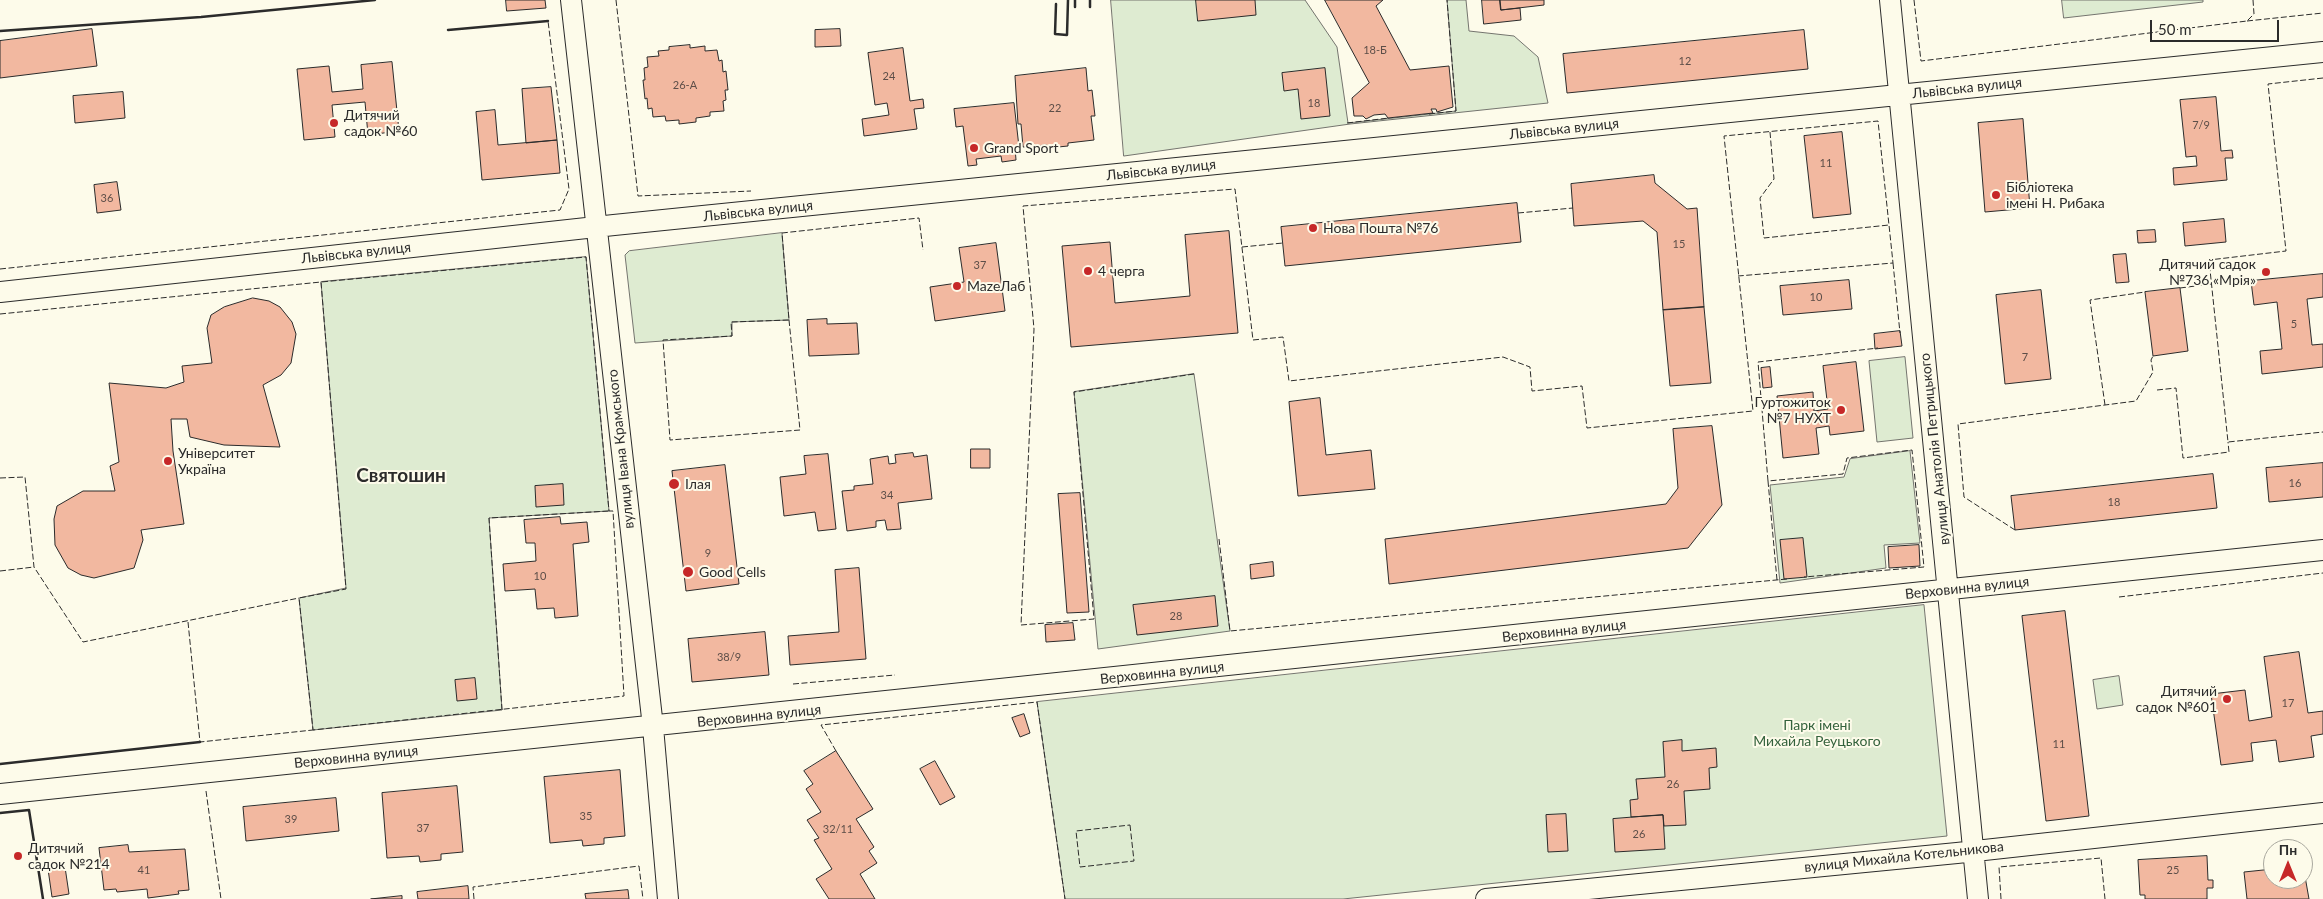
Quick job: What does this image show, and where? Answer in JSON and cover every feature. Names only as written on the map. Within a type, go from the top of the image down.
[{"type":"street","name":"вулиця Івана Крамського","points":[[571,0],[653,727],[668,899]]},
{"type":"street","name":"вулиця Анатолія Петрицького","points":[[1890,0],[1978,899]]},
{"type":"street","name":"Львівська вулиця","points":[[0,292],[596,227],[2323,52]]},
{"type":"street","name":"Верховинна вулиця","points":[[0,794],[653,727],[2323,550]]},
{"type":"street","name":"вулиця Михайла Котельникова","points":[[1486,899],[1974,851],[2323,814]]},
{"type":"green space","points":[[1111,0],[1305,0],[1337,47],[1348,123],[1456,111],[1447,0],[1466,0],[1469,31],[1514,36],[1538,57],[1548,103],[1350,124],[1124,156]]},
{"type":"green space","points":[[2062,0],[2203,0],[2203,2],[2064,18]]},
{"type":"green space","points":[[782,233],[789,320],[732,322],[732,336],[635,343],[625,255],[629,251]]},
{"type":"green space","points":[[586,257],[609,511],[489,518],[502,710],[313,730],[299,598],[346,588],[321,282]]},
{"type":"green space","points":[[1905,357],[1913,438],[1877,442],[1869,361]]},
{"type":"green space","points":[[1194,374],[1230,631],[1098,649],[1074,392]]},
{"type":"green space","points":[[1910,451],[1920,543],[1884,545],[1886,568],[1780,583],[1770,485],[1844,477],[1850,459]]},
{"type":"green space","name":"Парк імені Михайла Реуцького","points":[[1924,605],[1947,836],[1343,899],[1065,899],[1037,702]]},
{"type":"green space","points":[[2119,676],[2123,705],[2097,709],[2093,680]]},
{"type":"building","points":[[506,0],[545,0],[546,8],[507,11]]},
{"type":"building","points":[[1196,0],[1255,0],[1256,15],[1198,21]]},
{"type":"building","points":[[1325,0],[1383,0],[1376,6],[1410,70],[1449,66],[1453,107],[1437,112],[1436,109],[1431,109],[1433,113],[1388,118],[1385,114],[1374,115],[1366,119],[1363,116],[1354,116],[1352,98],[1369,83]]},
{"type":"building","points":[[1482,0],[1500,0],[1501,10],[1520,8],[1521,20],[1484,24]]},
{"type":"building","points":[[1500,0],[1544,0],[1544,5],[1501,10]]},
{"type":"building","points":[[92,29],[97,66],[0,78],[0,41]]},
{"type":"building","points":[[840,29],[841,46],[815,47],[815,30]]},
{"type":"building","points":[[1804,30],[1808,69],[1567,93],[1563,54]]},
{"type":"building","points":[[690,45],[690,48],[705,46],[705,51],[717,50],[719,61],[722,60],[723,72],[726,71],[728,90],[725,90],[724,111],[710,112],[710,116],[696,118],[696,122],[679,124],[679,120],[666,121],[665,116],[653,117],[652,108],[648,109],[647,98],[645,99],[643,80],[645,80],[644,68],[648,67],[647,57],[659,56],[658,51],[669,50],[669,47]]},
{"type":"building","points":[[903,48],[910,101],[923,99],[924,108],[914,109],[917,129],[864,136],[862,119],[889,115],[887,103],[875,105],[868,53]]},
{"type":"building","points":[[392,62],[399,131],[368,135],[365,102],[332,105],[335,137],[304,140],[297,69],[329,66],[332,92],[363,89],[361,65]]},
{"type":"building","points":[[1086,68],[1088,91],[1092,90],[1095,116],[1091,116],[1094,140],[1048,148],[1047,145],[1023,147],[1021,124],[1018,124],[1015,76]]},
{"type":"building","points":[[1325,68],[1330,116],[1301,119],[1298,89],[1284,91],[1282,73]]},
{"type":"building","points":[[551,87],[557,140],[526,143],[522,89]]},
{"type":"building","points":[[123,92],[125,118],[75,123],[73,96]]},
{"type":"building","points":[[2216,97],[2221,151],[2232,150],[2233,158],[2225,158],[2227,180],[2174,185],[2173,168],[2197,166],[2196,156],[2186,157],[2180,100]]},
{"type":"building","points":[[1014,103],[1019,147],[1015,147],[1016,160],[1002,162],[1001,156],[976,159],[977,165],[968,166],[963,126],[956,127],[954,109]]},
{"type":"building","points":[[495,110],[498,145],[557,140],[560,173],[482,180],[476,112]]},
{"type":"building","points":[[2023,119],[2030,208],[1985,212],[1978,123]]},
{"type":"building","points":[[1842,132],[1851,214],[1813,218],[1804,136]]},
{"type":"building","points":[[1654,175],[1655,183],[1687,209],[1697,208],[1704,307],[1663,310],[1657,232],[1643,221],[1574,226],[1571,184]]},
{"type":"building","points":[[117,182],[121,210],[97,213],[94,185]]},
{"type":"building","points":[[1517,203],[1521,242],[1285,266],[1281,227]]},
{"type":"building","points":[[2224,219],[2226,242],[2185,246],[2183,223]]},
{"type":"building","points":[[2155,230],[2156,242],[2138,243],[2137,231]]},
{"type":"building","name":"4 черга","points":[[1229,231],[1238,333],[1071,347],[1062,246],[1110,242],[1115,303],[1190,296],[1185,235]]},
{"type":"building","points":[[996,243],[1005,311],[935,321],[930,287],[964,282],[959,248]]},
{"type":"building","points":[[2126,254],[2129,282],[2116,283],[2113,255]]},
{"type":"building","points":[[2323,274],[2323,297],[2307,299],[2312,345],[2323,344],[2323,367],[2262,374],[2260,351],[2282,349],[2277,302],[2254,305],[2251,281]]},
{"type":"building","points":[[1849,280],[1852,309],[1783,315],[1780,286]]},
{"type":"building","points":[[2180,288],[2188,351],[2153,356],[2145,292]]},
{"type":"building","points":[[2041,290],[2051,379],[2005,384],[1996,295]]},
{"type":"building","points":[[253,298],[269,301],[280,307],[292,322],[296,334],[291,363],[281,375],[263,385],[280,447],[224,445],[190,437],[187,419],[171,419],[173,451],[184,524],[141,530],[143,540],[134,568],[94,578],[81,575],[68,568],[55,545],[54,519],[57,506],[83,491],[115,491],[110,466],[119,462],[109,383],[166,388],[184,382],[182,366],[212,363],[207,328],[211,315],[224,307]]},
{"type":"building","points":[[1704,307],[1711,383],[1670,386],[1663,310]]},
{"type":"building","points":[[827,319],[827,324],[857,323],[859,354],[809,356],[807,320]]},
{"type":"building","points":[[1900,331],[1902,346],[1875,349],[1874,334]]},
{"type":"building","name":"Гуртожиток №7 НУХТ","points":[[1856,362],[1864,431],[1830,435],[1829,426],[1816,428],[1819,454],[1783,458],[1777,396],[1813,392],[1814,411],[1828,409],[1823,366]]},
{"type":"building","points":[[1770,367],[1772,387],[1763,388],[1761,368]]},
{"type":"building","points":[[1320,398],[1326,455],[1371,450],[1375,489],[1298,496],[1289,402]]},
{"type":"building","points":[[1712,426],[1722,505],[1688,548],[1389,584],[1385,539],[1666,504],[1678,488],[1673,429]]},
{"type":"building","points":[[971,449],[990,449],[990,468],[971,468]]},
{"type":"building","points":[[913,453],[914,457],[927,455],[932,499],[898,503],[901,529],[887,530],[885,520],[876,521],[876,527],[847,531],[842,491],[854,490],[854,486],[873,484],[870,459],[888,456],[889,464],[896,463],[895,455]]},
{"type":"building","points":[[828,454],[836,529],[818,531],[815,512],[784,516],[780,477],[806,474],[804,456]]},
{"type":"building","points":[[2323,463],[2323,497],[2269,502],[2266,468]]},
{"type":"building","points":[[725,465],[739,584],[686,591],[672,471]]},
{"type":"building","points":[[2213,474],[2217,508],[2015,530],[2011,496]]},
{"type":"building","points":[[563,484],[564,505],[536,507],[535,486]]},
{"type":"building","points":[[1080,493],[1089,612],[1067,613],[1058,494]]},
{"type":"building","points":[[560,517],[561,524],[587,522],[589,542],[573,544],[578,616],[555,618],[554,608],[537,609],[535,589],[505,591],[503,564],[536,561],[535,543],[526,543],[524,520]]},
{"type":"building","points":[[1803,538],[1807,577],[1784,579],[1780,540]]},
{"type":"building","points":[[1919,545],[1920,566],[1889,568],[1888,547]]},
{"type":"building","points":[[1273,562],[1274,576],[1251,579],[1250,565]]},
{"type":"building","points":[[859,568],[866,659],[790,665],[788,636],[839,632],[835,570]]},
{"type":"building","points":[[1215,596],[1218,626],[1137,635],[1133,605]]},
{"type":"building","points":[[2065,611],[2089,816],[2046,821],[2022,616]]},
{"type":"building","points":[[1073,623],[1075,640],[1046,642],[1045,625]]},
{"type":"building","points":[[765,632],[769,675],[692,682],[688,639]]},
{"type":"building","points":[[2299,652],[2308,713],[2323,711],[2323,734],[2311,736],[2314,757],[2279,762],[2276,740],[2251,743],[2253,761],[2221,765],[2211,694],[2245,690],[2249,721],[2272,717],[2264,657]]},
{"type":"building","points":[[475,678],[477,699],[457,701],[455,680]]},
{"type":"building","points":[[1024,714],[1030,733],[1020,737],[1012,718]]},
{"type":"building","points":[[1682,740],[1682,751],[1716,748],[1717,767],[1709,768],[1710,789],[1684,791],[1686,825],[1664,826],[1663,815],[1631,817],[1630,800],[1638,799],[1636,779],[1665,777],[1663,742]]},
{"type":"building","points":[[836,751],[873,809],[856,819],[874,847],[869,851],[877,863],[860,874],[875,899],[829,899],[816,879],[832,869],[814,840],[819,838],[807,820],[821,812],[806,789],[813,784],[804,771]]},
{"type":"building","points":[[935,761],[955,797],[940,805],[920,769]]},
{"type":"building","points":[[620,770],[625,836],[604,838],[604,844],[583,846],[582,840],[550,843],[544,777]]},
{"type":"building","points":[[457,786],[463,852],[441,854],[441,860],[420,862],[419,856],[387,858],[382,793]]},
{"type":"building","points":[[336,798],[339,831],[246,841],[243,807]]},
{"type":"building","points":[[1566,814],[1568,851],[1548,852],[1546,815]]},
{"type":"building","points":[[1663,815],[1665,849],[1615,852],[1613,819]]},
{"type":"building","points":[[128,845],[129,852],[185,849],[189,890],[178,891],[179,894],[148,898],[147,889],[117,892],[116,889],[104,890],[99,848]]},
{"type":"building","points":[[2207,856],[2208,880],[2213,880],[2213,888],[2207,888],[2207,899],[2145,899],[2145,895],[2140,895],[2138,860]]},
{"type":"building","points":[[65,867],[69,894],[52,897],[48,869]]},
{"type":"building","points":[[2263,870],[2263,889],[2307,889],[2309,899],[2247,899],[2244,872]]},
{"type":"building","points":[[468,886],[469,899],[418,899],[417,892]]},
{"type":"building","points":[[628,890],[629,899],[586,899],[585,894]]},
{"type":"building","points":[[402,896],[402,899],[371,899]]},
{"type":"fence","points":[[616,0],[638,196],[751,191]]},
{"type":"fence","points":[[1429,114],[1456,111],[1447,0]]},
{"type":"fence","points":[[1914,0],[1921,61],[2247,21],[2254,14],[2253,0]]},
{"type":"fence","points":[[2247,21],[2323,13]]},
{"type":"fence","points":[[0,269],[560,210],[569,189],[548,21]]},
{"type":"fence","points":[[2323,78],[2268,84],[2286,251],[2209,260],[2228,442],[2323,432]]},
{"type":"fence","points":[[1347,123],[1389,118]]},
{"type":"fence","points":[[1194,374],[1074,392],[1094,619],[1021,625],[1034,329],[1023,206],[1235,189],[1253,340],[1283,337],[1289,381],[1503,357],[1530,367],[1532,391],[1582,386],[1587,428],[1753,411],[1724,136],[1878,121],[1893,263],[1738,276]]},
{"type":"fence","points":[[1770,132],[1774,179],[1760,198],[1764,238],[1889,225]]},
{"type":"fence","points":[[1518,213],[1573,208]]},
{"type":"fence","points":[[789,320],[800,430],[670,440],[663,340],[732,336],[731,322],[789,320],[782,233],[919,218],[923,250]]},
{"type":"fence","points":[[1242,247],[1283,243]]},
{"type":"fence","points":[[0,314],[321,282],[346,589],[299,598],[313,730],[624,696],[613,511],[609,511],[586,257],[321,282]]},
{"type":"fence","points":[[1893,263],[1900,333]]},
{"type":"fence","points":[[2180,288],[2211,284]]},
{"type":"fence","points":[[2105,405],[2090,300],[2145,292]]},
{"type":"fence","points":[[1768,481],[1758,362],[1878,348]]},
{"type":"fence","points":[[2015,530],[1964,497],[1958,424],[2136,401],[2153,372],[2151,360],[2153,356]]},
{"type":"fence","points":[[2157,390],[2176,388],[2183,458],[2229,452],[2228,442]]},
{"type":"fence","points":[[1777,580],[1768,481],[1843,474],[1847,458],[1912,450],[1924,567],[1804,577]]},
{"type":"fence","points":[[0,478],[25,477],[34,567],[83,642],[299,598]]},
{"type":"fence","points":[[502,710],[489,518],[609,511]]},
{"type":"fence","points":[[1219,539],[1230,631],[1787,579]]},
{"type":"fence","points":[[0,571],[34,567]]},
{"type":"fence","points":[[2119,597],[2323,573]]},
{"type":"fence","points":[[188,622],[200,742],[313,730]]},
{"type":"fence","points":[[793,684],[895,675]]},
{"type":"fence","points":[[836,751],[821,725],[1037,702],[1065,899]]},
{"type":"fence","points":[[206,791],[221,899]]},
{"type":"fence","points":[[1130,825],[1134,861],[1080,867],[1076,831],[1130,825]]},
{"type":"fence","points":[[2001,899],[1999,867],[2101,858],[2105,899]]},
{"type":"fence","points":[[474,899],[473,887],[639,866],[643,899]]},
{"type":"wall","points":[[0,31],[201,17],[375,0]]},
{"type":"wall","points":[[1056,4],[1055,34],[1067,35],[1068,0]]},
{"type":"wall","points":[[1075,0],[1075,7]]},
{"type":"wall","points":[[1090,0],[1090,7]]},
{"type":"wall","points":[[448,30],[548,21]]},
{"type":"wall","points":[[0,764],[200,742]]},
{"type":"wall","points":[[0,813],[29,810],[43,899]]},
{"type":"place","name":"Дитячий садок №60","points":[[334,123]]},
{"type":"place","name":"Grand Sport","points":[[974,148]]},
{"type":"place","name":"Бібліотека імені Н. Рибака","points":[[1996,195]]},
{"type":"place","name":"Нова Пошта №76","points":[[1313,228]]},
{"type":"place","name":"4 черга","points":[[1088,271]]},
{"type":"place","name":"Дитячий садок №736 «Мрія»","points":[[2266,272]]},
{"type":"place","name":"MazeЛаб","points":[[957,286]]},
{"type":"place","name":"Гуртожиток №7 НУХТ","points":[[1841,410]]},
{"type":"place","name":"Університет Україна","points":[[168,461]]},
{"type":"place","name":"Ілая","points":[[674,484]]},
{"type":"place","name":"Good Cells","points":[[688,572]]},
{"type":"place","name":"Дитячий садок №601","points":[[2227,699]]},
{"type":"place","name":"Дитячий садок №214","points":[[18,856]]},
{"type":"district","name":"Святошин","points":[[401,476]]}]
